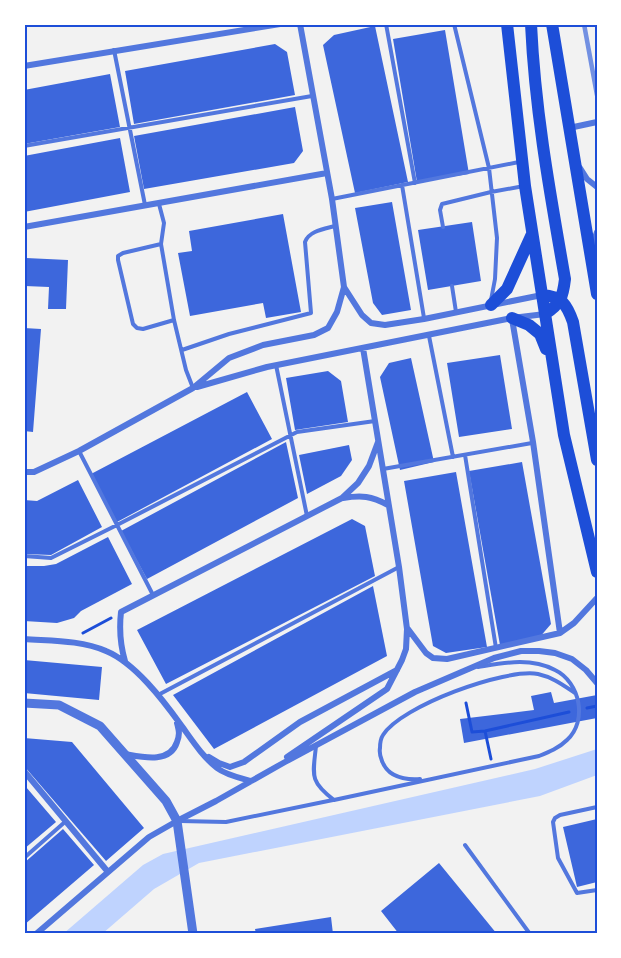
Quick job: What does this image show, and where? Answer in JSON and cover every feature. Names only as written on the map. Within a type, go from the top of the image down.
[{"type":"main road","points":[[507,24],[525,186],[564,435],[597,572]]},
{"type":"main road","points":[[531,24],[538,115],[565,279],[560,300],[554,309],[545,314]]},
{"type":"main road","points":[[552,24],[597,294]]},
{"type":"main road","points":[[491,305],[507,289],[533,233]]},
{"type":"main road","points":[[542,295],[553,296],[568,307],[573,322],[597,460]]},
{"type":"main road","points":[[512,318],[528,325],[540,334],[554,367]]},
{"type":"street","points":[[24,66],[280,24]]},
{"type":"street","points":[[24,472],[34,472],[79,451],[193,388],[229,358],[263,345],[314,334],[328,328],[337,312],[344,287],[332,199],[300,24]]},
{"type":"street","points":[[569,128],[597,122]]},
{"type":"street","points":[[573,154],[587,179],[597,187]]},
{"type":"street","points":[[24,227],[327,173]]},
{"type":"street","points":[[590,254],[597,232]]},
{"type":"street","points":[[344,287],[362,315],[371,323],[385,325],[542,295]]},
{"type":"street","points":[[193,388],[276,365],[512,318],[545,314]]},
{"type":"street","points":[[512,318],[533,442],[560,633]]},
{"type":"street","points":[[251,782],[387,690],[406,649],[407,629],[399,567],[363,348]]},
{"type":"street","points":[[125,661],[120,637],[121,612],[342,498],[358,483],[369,466],[378,441]]},
{"type":"street","points":[[342,498],[358,495],[375,498],[388,505]]},
{"type":"street","points":[[407,629],[426,653],[433,658],[447,659],[560,633],[574,623],[597,598]]},
{"type":"street","points":[[24,639],[87,644],[125,661],[158,695],[199,750],[218,768],[251,782]]},
{"type":"street","points":[[36,934],[149,837],[415,692],[494,658],[521,651],[555,652],[572,659],[597,683]]},
{"type":"street","points":[[199,750],[230,767],[244,762],[300,722],[397,670]]},
{"type":"street","points":[[24,703],[59,705],[100,726],[166,801],[177,821],[193,934]]},
{"type":"street","points":[[124,754],[148,758],[164,756],[175,749],[180,733],[175,717]]},
{"type":"street","points":[[24,771],[108,872]]},
{"type":"lane","points":[[386,24],[415,183]]},
{"type":"lane","points":[[454,24],[489,168],[497,238],[491,305]]},
{"type":"lane","points":[[114,50],[145,205]]},
{"type":"lane","points":[[24,146],[312,96]]},
{"type":"lane","points":[[332,199],[522,162]]},
{"type":"lane","points":[[402,185],[424,319]]},
{"type":"lane","points":[[443,227],[440,210],[442,204],[525,186]]},
{"type":"lane","points":[[159,203],[164,223],[160,244],[174,320],[186,370],[193,388]]},
{"type":"lane","points":[[182,350],[229,334],[311,313],[304,242],[311,234],[336,226]]},
{"type":"lane","points":[[160,244],[123,253],[118,256],[118,260],[133,324],[142,329],[174,320]]},
{"type":"lane","points":[[452,286],[456,313]]},
{"type":"lane","points":[[429,336],[453,457]]},
{"type":"lane","points":[[276,365],[307,516]]},
{"type":"lane","points":[[24,556],[51,558],[297,432],[375,421]]},
{"type":"lane","points":[[383,469],[533,442]]},
{"type":"lane","points":[[79,451],[153,595]]},
{"type":"lane","points":[[465,455],[496,648]]},
{"type":"lane","points":[[158,695],[399,567]]},
{"type":"lane","points":[[177,821],[226,822],[539,756],[556,749],[568,740],[576,728],[580,714],[576,693],[568,679],[555,670],[521,661],[468,669]]},
{"type":"lane","points":[[432,779],[407,780],[394,776],[384,767],[379,752],[382,736],[395,721],[414,709],[480,682],[514,675],[537,674],[557,681],[576,693]]},
{"type":"lane","points":[[316,746],[313,776],[321,790],[334,800]]},
{"type":"lane","points":[[597,807],[560,815],[553,822],[558,858],[577,893],[597,890]]},
{"type":"lane","points":[[24,858],[66,821]]},
{"type":"lane","points":[[465,846],[530,934]]},
{"type":"path","points":[[66,642],[121,612]]},
{"type":"path","points":[[466,703],[472,732],[547,716]]},
{"type":"path","points":[[485,731],[492,766]]},
{"type":"water","points":[[597,749],[597,775],[540,796],[199,863],[154,889],[102,934],[63,934],[143,865],[163,854],[535,769]]},
{"type":"building","points":[[375,26],[408,182],[355,193],[323,45],[334,35]]},
{"type":"building","points":[[445,30],[469,174],[417,182],[393,39]]},
{"type":"building","points":[[275,44],[287,52],[295,95],[134,124],[125,71]]},
{"type":"building","points":[[110,74],[120,127],[24,144],[24,90]]},
{"type":"building","points":[[295,107],[303,151],[294,163],[144,189],[134,136]]},
{"type":"building","points":[[120,138],[130,192],[24,212],[24,156]]},
{"type":"building","points":[[392,202],[411,310],[382,315],[373,303],[355,208]]},
{"type":"building","points":[[283,214],[301,312],[266,318],[263,303],[190,316],[178,253],[192,251],[189,231]]},
{"type":"building","points":[[472,222],[481,281],[428,290],[418,230]]},
{"type":"building","points":[[26,258],[68,260],[66,309],[48,309],[49,287],[25,286]]},
{"type":"building","points":[[24,328],[41,329],[33,432],[24,431]]},
{"type":"building","points":[[500,355],[512,429],[459,437],[447,363]]},
{"type":"building","points":[[411,358],[434,462],[400,470],[380,377],[389,363]]},
{"type":"building","points":[[328,371],[341,381],[348,422],[295,430],[286,378]]},
{"type":"building","points":[[247,392],[272,439],[117,522],[91,474]]},
{"type":"building","points":[[286,442],[298,498],[147,579],[121,531]]},
{"type":"building","points":[[349,445],[352,460],[341,476],[307,494],[299,455]]},
{"type":"building","points":[[522,462],[551,624],[539,638],[500,645],[469,471]]},
{"type":"building","points":[[456,472],[487,647],[446,653],[433,646],[404,481]]},
{"type":"building","points":[[78,480],[102,527],[51,555],[24,554],[24,500],[37,501]]},
{"type":"building","points":[[352,519],[365,526],[375,576],[166,684],[137,630]]},
{"type":"building","points":[[108,537],[132,584],[81,611],[74,618],[57,623],[24,621],[24,566],[56,564]]},
{"type":"building","points":[[373,586],[387,656],[214,749],[173,695]]},
{"type":"building","points":[[24,660],[102,667],[99,700],[24,693]]},
{"type":"building","points":[[551,692],[554,703],[597,695],[597,718],[464,743],[460,719],[534,710],[531,696]]},
{"type":"building","points":[[24,738],[72,742],[144,828],[106,861],[24,766]]},
{"type":"building","points":[[26,787],[56,822],[24,849],[24,788]]},
{"type":"building","points":[[597,819],[597,882],[577,887],[563,827]]},
{"type":"building","points":[[63,829],[94,865],[24,925],[24,863]]},
{"type":"building","points":[[439,863],[497,934],[399,934],[381,911]]},
{"type":"building","points":[[331,917],[333,934],[256,934],[255,929]]},
{"type":"railway","points":[[584,24],[597,95]]}]
